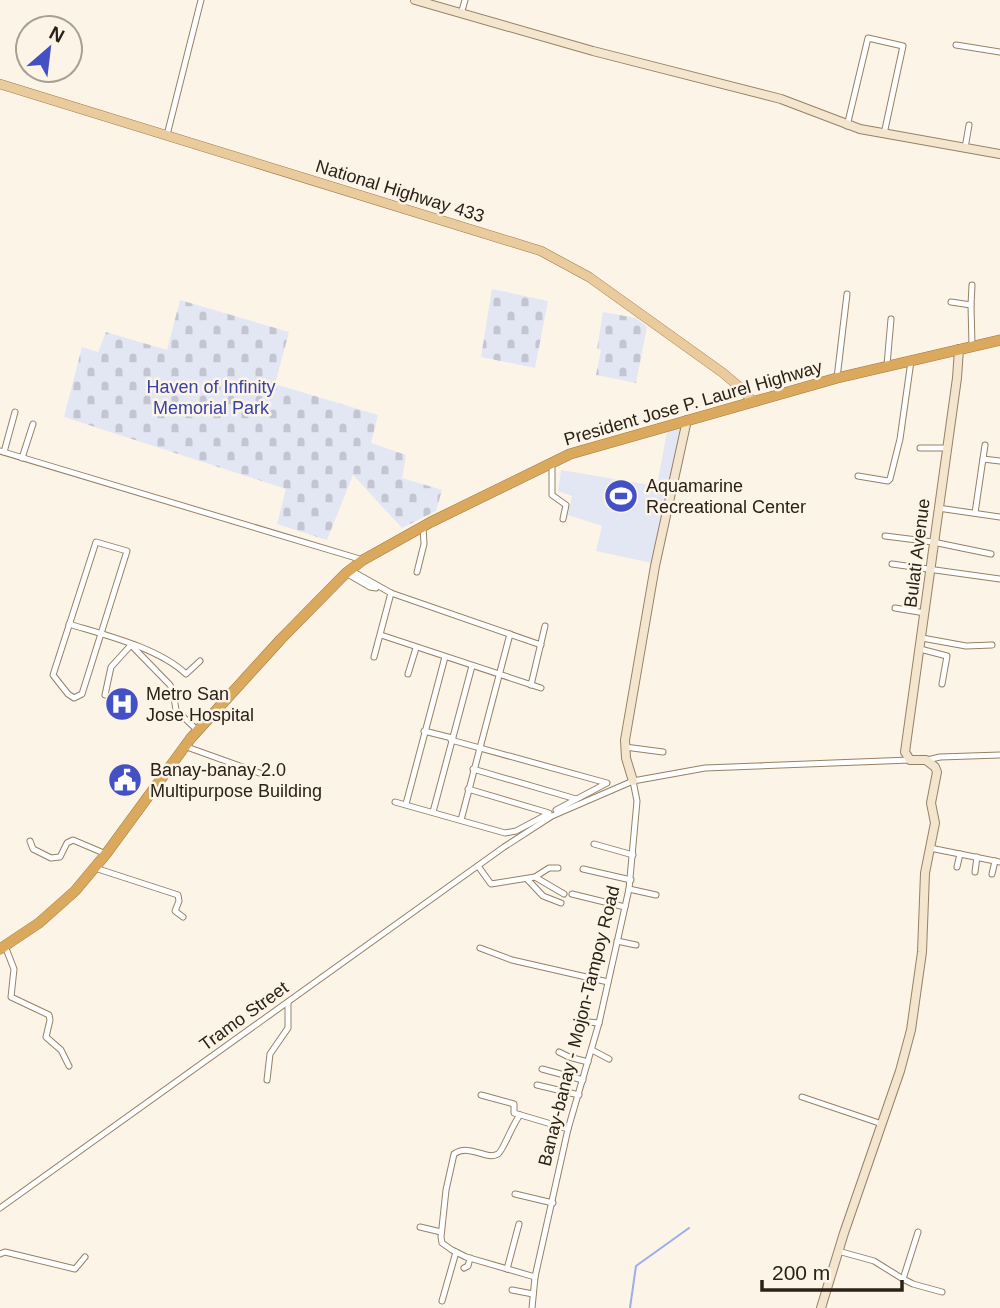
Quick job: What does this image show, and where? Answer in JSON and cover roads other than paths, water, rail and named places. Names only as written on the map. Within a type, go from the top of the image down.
[{"type":"highway","name":"President Jose P. Laurel Highway","points":[[3,948],[65,901],[106,854],[184,746],[281,639],[363,560],[422,526],[552,461],[609,441],[836,378],[1000,340]]},
{"type":"main road","name":"National Highway 433","points":[[0,84],[541,251],[589,277],[723,373],[752,401]]},
{"type":"street","points":[[167,135],[201,0]]},
{"type":"street","points":[[415,0],[593,51],[780,99],[847,126],[1000,154]]},
{"type":"street","points":[[461,14],[465,0]]},
{"type":"street","points":[[847,126],[868,38],[903,46],[884,134]]},
{"type":"street","points":[[956,45],[1000,52]]},
{"type":"street","points":[[965,148],[969,125]]},
{"type":"street","points":[[972,285],[972,346]]},
{"type":"street","points":[[836,378],[847,294]]},
{"type":"street","points":[[951,302],[971,304]]},
{"type":"street","points":[[887,365],[891,319]]},
{"type":"street","name":"Bulati Avenue","points":[[910,760],[905,752],[960,349]]},
{"type":"street","points":[[858,476],[890,480],[900,439],[911,360]]},
{"type":"street","points":[[15,412],[2,452],[363,560]]},
{"type":"street","name":"Banay-banay - Mojon-Tampoy Road","points":[[531,1308],[535,1277],[568,1129],[599,1023],[631,880],[637,801],[625,747],[655,566],[687,420]]},
{"type":"street","points":[[22,458],[33,424]]},
{"type":"street","points":[[975,513],[985,445]]},
{"type":"street","points":[[920,449],[946,448]]},
{"type":"street","points":[[983,459],[1000,461]]},
{"type":"street","points":[[552,461],[552,495],[566,505],[563,519]]},
{"type":"street","points":[[938,508],[1000,517]]},
{"type":"street","points":[[417,572],[424,544],[422,526]]},
{"type":"street","points":[[885,536],[933,542],[991,554]]},
{"type":"street","points":[[96,542],[127,551],[82,694],[74,698],[53,677],[69,624],[96,542]]},
{"type":"street","points":[[892,564],[1000,579]]},
{"type":"street","points":[[348,572],[391,593],[541,645]]},
{"type":"street","points":[[374,657],[391,593]]},
{"type":"street","points":[[895,608],[926,613]]},
{"type":"street","points":[[69,624],[131,645],[173,663],[186,674],[200,661]]},
{"type":"street","points":[[531,685],[545,626]]},
{"type":"street","points":[[381,635],[541,688]]},
{"type":"street","points":[[461,820],[510,635]]},
{"type":"street","points":[[922,638],[966,646],[992,645]]},
{"type":"street","points":[[131,645],[167,680],[173,691],[176,710],[198,730]]},
{"type":"street","points":[[105,695],[111,667],[131,645]]},
{"type":"street","points":[[408,674],[416,648]]},
{"type":"street","points":[[920,649],[947,656],[942,684]]},
{"type":"street","points":[[406,804],[445,657]]},
{"type":"street","points":[[433,812],[471,666]]},
{"type":"street","points":[[395,802],[505,833],[549,814],[607,783],[424,731]]},
{"type":"street","points":[[184,746],[265,775]]},
{"type":"street","points":[[625,747],[663,752]]},
{"type":"street","points":[[910,760],[1000,755]]},
{"type":"street","name":"Tramo Street","points":[[0,1208],[503,847],[552,816],[634,781],[705,768],[910,760]]},
{"type":"street","points":[[821,1308],[883,1124],[911,1030],[922,953],[925,873],[935,823],[931,803],[937,772],[926,760]]},
{"type":"street","points":[[473,769],[576,799]]},
{"type":"street","points":[[468,789],[549,814]]},
{"type":"street","points":[[30,841],[33,849],[51,858],[60,857],[67,843],[73,840],[106,854]]},
{"type":"street","points":[[594,844],[633,855]]},
{"type":"street","points":[[930,848],[997,861],[992,874]]},
{"type":"street","points":[[957,867],[960,853]]},
{"type":"street","points":[[975,872],[978,857]]},
{"type":"street","points":[[478,866],[491,884],[527,879],[549,868],[558,868]]},
{"type":"street","points":[[95,868],[175,894],[179,898],[176,914],[183,918]]},
{"type":"street","points":[[583,869],[631,880]]},
{"type":"street","points":[[535,877],[564,894]]},
{"type":"street","points":[[527,879],[543,896],[561,903]]},
{"type":"street","points":[[629,889],[656,895]]},
{"type":"street","points":[[572,894],[625,907]]},
{"type":"street","points":[[617,941],[636,945]]},
{"type":"street","points":[[3,948],[14,969],[11,997],[49,1015],[46,1037],[61,1050],[69,1066]]},
{"type":"street","points":[[480,948],[512,960],[608,982]]},
{"type":"street","points":[[267,1080],[270,1054],[288,1028],[288,1002]]},
{"type":"street","points":[[578,1021],[599,1023]]},
{"type":"street","points":[[592,1050],[608,1059]]},
{"type":"street","points":[[559,1052],[588,1062]]},
{"type":"street","points":[[542,1069],[583,1080]]},
{"type":"street","points":[[537,1085],[579,1095]]},
{"type":"street","points":[[481,1095],[514,1104],[513,1112],[520,1115],[568,1129]]},
{"type":"street","points":[[802,1097],[883,1124]]},
{"type":"street","points":[[520,1115],[498,1154],[466,1150],[454,1154],[441,1233],[442,1242],[456,1252],[535,1277]]},
{"type":"street","points":[[516,1194],[552,1203]]},
{"type":"street","points":[[507,1269],[519,1224]]},
{"type":"street","points":[[420,1227],[441,1233]]},
{"type":"street","points":[[903,1279],[918,1232]]},
{"type":"street","points":[[0,1254],[5,1251],[75,1269],[85,1257]]},
{"type":"street","points":[[838,1251],[874,1261],[913,1284],[942,1292]]},
{"type":"street","points":[[442,1301],[456,1252]]},
{"type":"street","points":[[464,1268],[468,1266],[470,1258]]},
{"type":"street","points":[[512,1290],[533,1294]]},
{"type":"waterway","points":[[630,1308],[636,1266],[689,1228]]},
{"type":"place","name":"Aquamarine Recreational Center","points":[[621,496]]},
{"type":"place","name":"Metro San Jose Hospital","points":[[122,704]]},
{"type":"place","name":"Banay-banay 2.0 Multipurpose Building","points":[[125,780]]},
{"type":"park label","name":"Haven of Infinity Memorial Park","points":[[211,397]]}]
